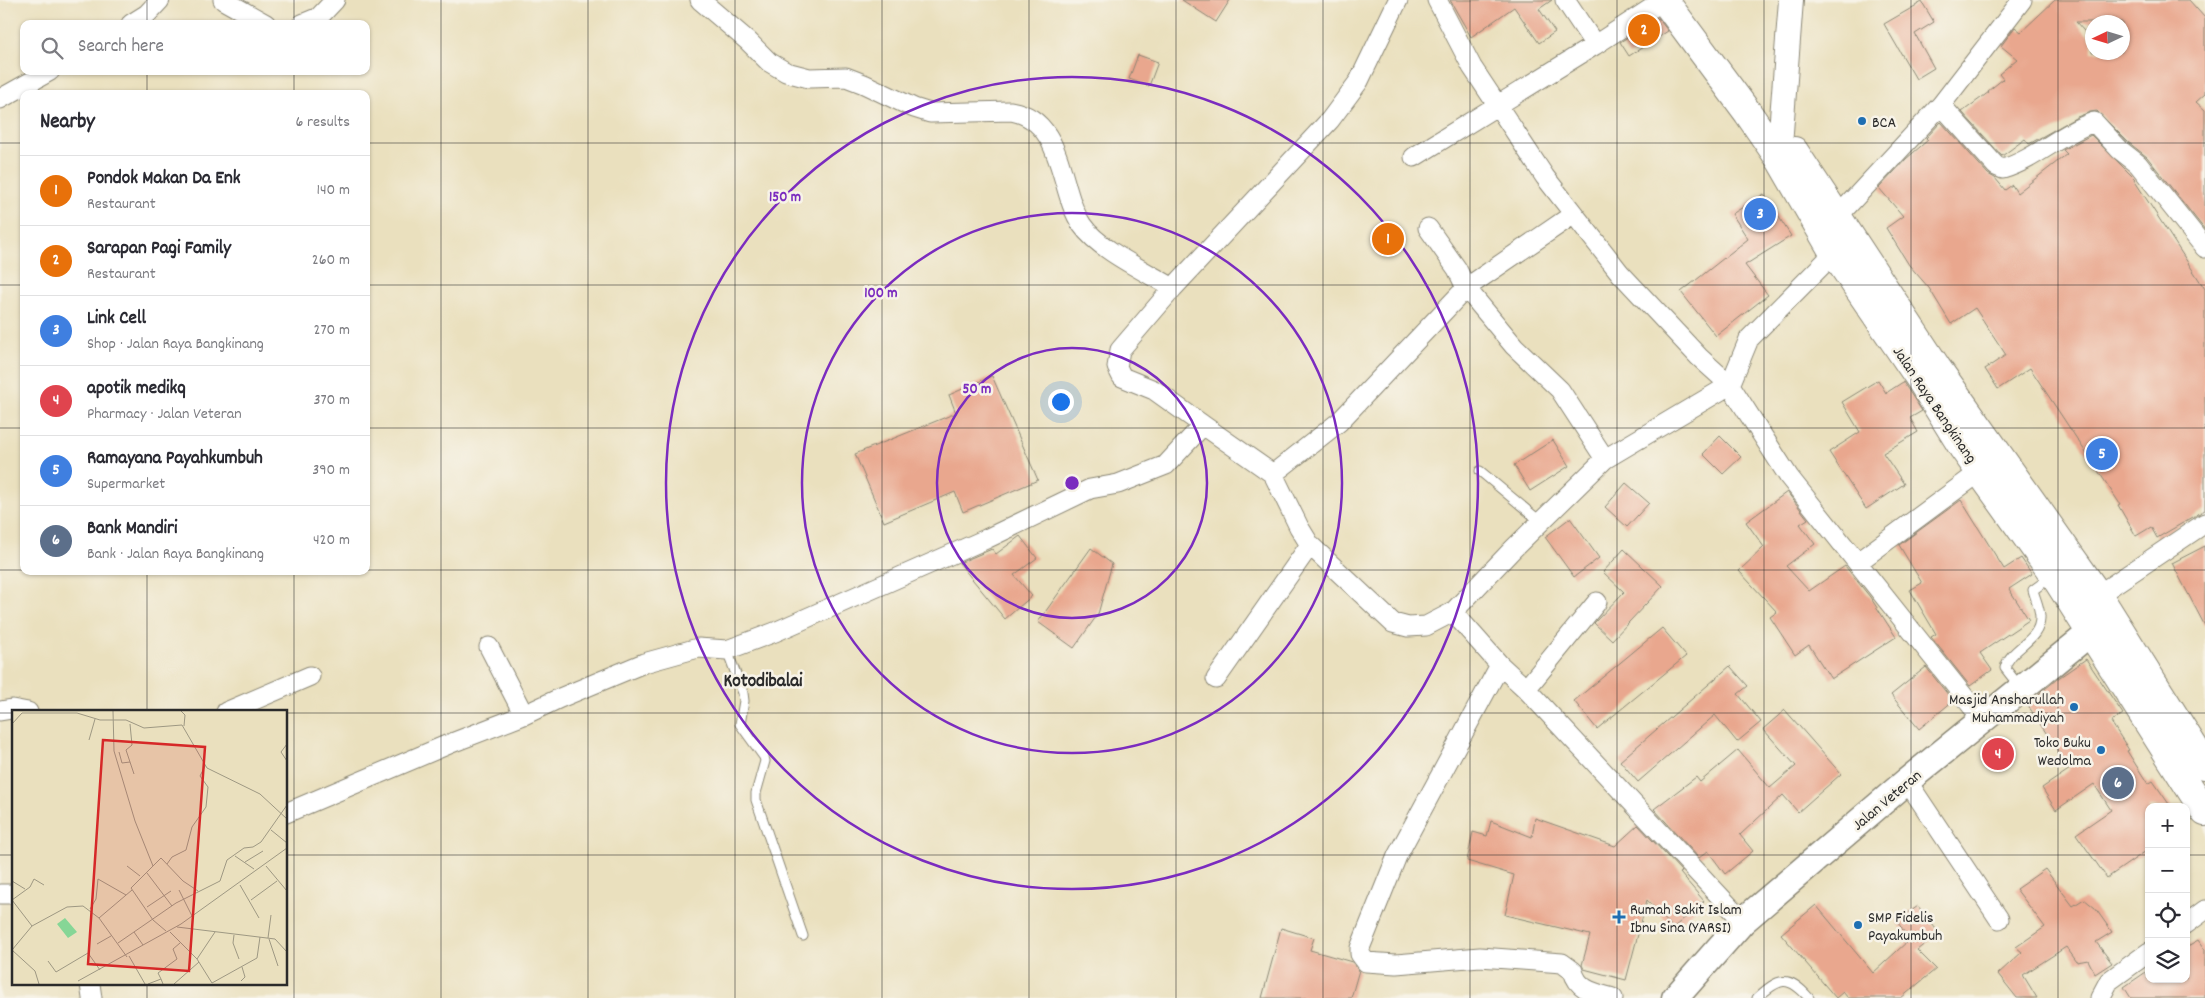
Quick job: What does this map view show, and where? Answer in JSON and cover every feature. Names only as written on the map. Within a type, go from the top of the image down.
[{"type":"highway","name":"Jalan Raya Bangkinang","points":[[1664,0],[1748,113],[1780,145],[1834,253],[2098,594],[2205,764]]},
{"type":"highway","name":"Jalan Raya Bangkinang","points":[[1676,0],[1780,145],[1838,216],[1928,373],[1963,448],[1982,471],[2054,575],[2205,812]]},
{"type":"main road","name":"Jalan Veteran","points":[[1675,998],[1743,921],[1982,719],[2090,632],[2113,618]]},
{"type":"street","points":[[137,20],[147,14],[160,0]]},
{"type":"street","points":[[223,0],[259,20]]},
{"type":"street","points":[[312,20],[320,17],[336,0]]},
{"type":"street","points":[[700,0],[748,41],[769,62],[786,72],[809,78],[846,77],[914,108],[930,113],[1011,111],[1023,113],[1038,124],[1051,142],[1059,159],[1073,206],[1082,225],[1091,236],[1096,241],[1173,288]]},
{"type":"street","points":[[1398,0],[1359,81],[1330,120],[1173,288],[1120,350],[1118,367],[1122,377],[1154,390],[1273,474],[1310,545],[1394,623],[1408,627],[1426,626],[1453,612],[1513,549],[1605,459],[1730,386],[1749,339],[1834,253]]},
{"type":"street","points":[[1437,0],[1472,67],[1545,176],[1620,273],[1730,386],[1789,477],[1982,719]]},
{"type":"street","points":[[1565,0],[1595,45]]},
{"type":"street","points":[[1414,157],[1664,0]]},
{"type":"street","points":[[1780,145],[1791,0]]},
{"type":"street","points":[[1838,216],[1941,105],[2022,0]]},
{"type":"street","points":[[8,95],[43,75]]},
{"type":"street","points":[[1941,105],[1996,166],[2003,169],[2019,163],[2082,126],[2094,122],[2120,150],[2138,164],[2205,248]]},
{"type":"street","points":[[1273,474],[1339,422],[1466,288],[1574,214]]},
{"type":"street","points":[[1428,228],[1457,269],[1466,288],[1514,346],[1560,390],[1605,459]]},
{"type":"street","points":[[288,812],[449,744],[524,716],[560,698],[644,663],[698,648],[727,650],[775,632],[986,539],[1090,489],[1118,484],[1166,465],[1203,425]]},
{"type":"street","points":[[1858,562],[1982,471]]},
{"type":"street","points":[[2098,594],[2205,523]]},
{"type":"street","points":[[1216,679],[1310,545]]},
{"type":"street","points":[[1526,689],[1597,602]]},
{"type":"street","points":[[1453,612],[1500,665],[1526,689],[1743,921]]},
{"type":"street","points":[[489,647],[524,716]]},
{"type":"street","points":[[1500,665],[1397,856],[1360,948],[1360,954],[1366,962],[1396,964],[1480,957],[1562,963],[1573,971],[1576,980],[1587,990],[1613,998]]},
{"type":"street","points":[[231,710],[310,676]]},
{"type":"street","points":[[0,711],[17,710]]},
{"type":"street","points":[[1907,781],[1999,919]]},
{"type":"street","points":[[2190,921],[2205,910]]},
{"type":"street","points":[[2100,998],[2109,981],[2145,955]]},
{"type":"lane","points":[[1480,471],[1541,522]]},
{"type":"lane","points":[[2020,689],[2006,668],[2008,659],[2037,633],[2040,617],[2033,590],[2054,575]]},
{"type":"lane","points":[[727,650],[743,693],[744,701],[740,724],[766,761],[756,793],[756,800],[803,936]]},
{"type":"lane","points":[[1757,998],[1772,984],[1786,980],[1797,984],[1809,998]]},
{"type":"building","points":[[1182,0],[1230,0],[1216,22]]},
{"type":"building","points":[[1450,0],[1552,0],[1539,9],[1555,32],[1539,43],[1514,7],[1471,37]]},
{"type":"building","points":[[2055,0],[2189,0],[2205,18],[2205,94],[2196,102],[2205,110],[2205,230],[2147,157],[2128,142],[2097,111],[2077,117],[2029,144],[2025,139],[2002,156],[1962,112],[2003,79],[1999,74],[2017,59],[2001,46],[2015,27],[2021,32]]},
{"type":"building","points":[[1922,2],[1934,22],[1915,34],[1934,68],[1916,79],[1884,24]]},
{"type":"building","points":[[1658,18],[1668,31],[1629,56],[1620,42]]},
{"type":"building","points":[[1138,55],[1158,62],[1149,86],[1129,79]]},
{"type":"building","points":[[1941,122],[2005,190],[2012,185],[2017,193],[2067,154],[2063,150],[2091,135],[2135,179],[2205,289],[2205,510],[2157,538],[2151,527],[2136,536],[2118,505],[2120,504],[2030,368],[1998,389],[1985,369],[2006,355],[1975,308],[1951,324],[1929,288],[1909,265],[1886,228],[1903,216],[1879,188],[1906,159],[1928,140],[1926,138]]},
{"type":"building","points":[[1764,194],[1791,236],[1745,265],[1768,295],[1716,336],[1681,292],[1748,239],[1732,214]]},
{"type":"building","points":[[992,376],[1038,480],[963,512],[955,492],[884,522],[855,454],[956,413],[949,395]]},
{"type":"building","points":[[1878,380],[1886,393],[1903,382],[1922,411],[1910,418],[1918,432],[1883,453],[1904,484],[1866,509],[1829,452],[1860,432],[1842,402]]},
{"type":"building","points":[[1720,436],[1741,457],[1723,474],[1703,454]]},
{"type":"building","points":[[1553,440],[1569,466],[1530,491],[1514,465]]},
{"type":"building","points":[[1626,483],[1649,503],[1627,527],[1605,507]]},
{"type":"building","points":[[1787,492],[1808,519],[1800,524],[1815,544],[1786,566],[1809,591],[1845,566],[1870,597],[1896,637],[1831,679],[1809,645],[1795,655],[1770,617],[1777,612],[1739,571],[1764,547],[1746,522]]},
{"type":"building","points":[[1961,500],[2004,569],[2021,558],[2032,574],[2009,589],[2029,620],[1980,653],[1992,670],[1970,686],[1931,637],[1936,634],[1910,590],[1922,583],[1899,545]]},
{"type":"building","points":[[1570,518],[1599,558],[1574,577],[1545,537]]},
{"type":"building","points":[[1020,536],[1037,558],[1014,575],[1032,596],[1005,619],[959,563],[992,549],[996,554]]},
{"type":"building","points":[[2205,546],[2205,626],[2172,563]]},
{"type":"building","points":[[1091,548],[1112,564],[1098,614],[1074,648],[1038,622]]},
{"type":"building","points":[[1624,549],[1663,586],[1612,640],[1594,623],[1624,592],[1603,572]]},
{"type":"building","points":[[1662,628],[1686,656],[1597,729],[1574,701]]},
{"type":"building","points":[[2086,659],[2123,714],[2111,722],[2129,750],[2127,751],[2148,784],[2153,781],[2168,803],[2145,803],[2145,852],[2107,878],[2076,834],[2111,810],[2094,784],[2056,810],[2042,788],[2070,769],[2027,704],[2057,679]]},
{"type":"building","points":[[1730,666],[1748,686],[1738,694],[1761,722],[1737,742],[1715,715],[1638,782],[1620,761]]},
{"type":"building","points":[[1926,667],[1953,701],[1919,729],[1891,695]]},
{"type":"building","points":[[1785,710],[1841,774],[1798,812],[1783,795],[1740,835],[1753,851],[1725,874],[1708,851],[1699,858],[1654,809],[1696,777],[1700,782],[1738,750],[1770,788],[1796,766],[1763,729]]},
{"type":"building","points":[[1535,818],[1615,846],[1638,825],[1682,872],[1680,873],[1704,901],[1673,928],[1647,900],[1626,980],[1584,969],[1582,965],[1590,935],[1505,915],[1514,875],[1467,861],[1473,832],[1487,836],[1491,821],[1532,837]]},
{"type":"building","points":[[2045,869],[2073,906],[2084,899],[2095,908],[2112,932],[2096,942],[2112,963],[2095,974],[2088,960],[2077,962],[2066,947],[2023,975],[2037,998],[2017,998],[1998,974],[2022,952],[2016,947],[2045,927],[2016,889]]},
{"type":"building","points":[[1816,905],[1873,973],[1908,941],[1911,943],[1897,921],[1918,906],[1939,933],[1917,950],[1936,969],[1901,998],[1848,998],[1843,992],[1836,998],[1781,934]]},
{"type":"building","points":[[1281,928],[1314,938],[1310,950],[1352,962],[1359,970],[1351,998],[1262,998]]},
{"type":"building","points":[[2198,940],[2205,950],[2205,998],[2131,998],[2124,987],[2145,973],[2145,983],[2190,983],[2190,945]]},
{"type":"place","name":"Sarapan Pagi Family","points":[[1644,30]]},
{"type":"place","name":"BCA","points":[[1862,121]]},
{"type":"place","name":"Link Cell","points":[[1760,214]]},
{"type":"place","name":"Pondok Makan Da Enk","points":[[1388,239]]},
{"type":"place","name":"Ramayana Payahkumbuh","points":[[2102,454]]},
{"type":"place","name":"Masjid Ansharullah Muhammadiyah","points":[[2074,707]]},
{"type":"place","name":"Toko Buku Wedolma","points":[[2101,750]]},
{"type":"place","name":"apotik medikq","points":[[1998,754]]},
{"type":"place","name":"Bank Mandiri","points":[[2118,783]]},
{"type":"place","name":"Rumah Sakit Islam Ibnu Sina (YARSI)","points":[[1619,917]]},
{"type":"place","name":"SMP Fidelis Payakumbuh","points":[[1858,925]]},
{"type":"district","name":"Kotodibalai","points":[[763,679]]}]
